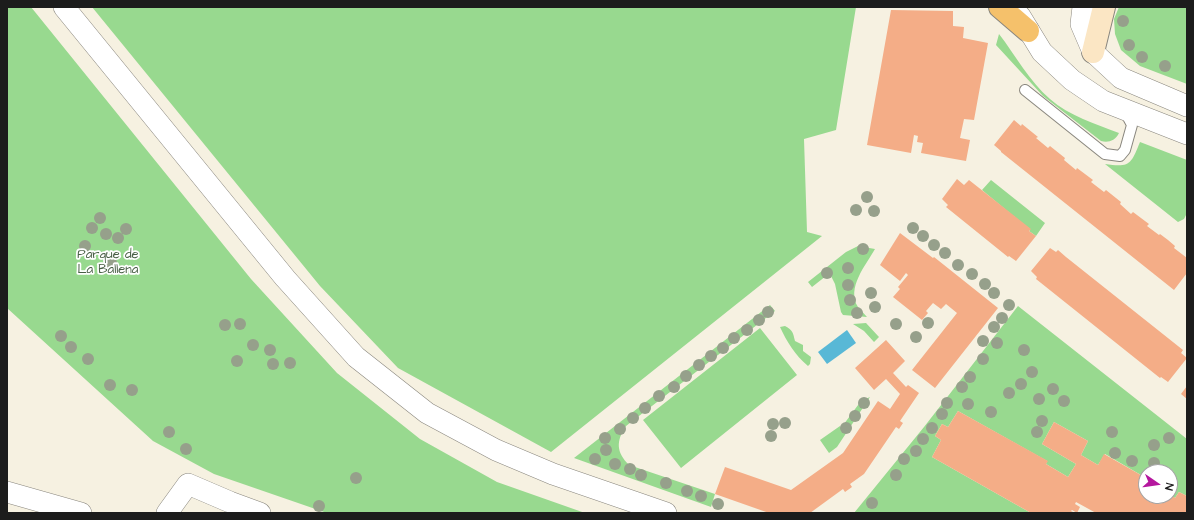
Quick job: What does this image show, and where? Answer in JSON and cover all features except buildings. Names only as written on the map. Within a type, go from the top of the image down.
[{"type":"highway","points":[[1000,7],[1028,31]]},
{"type":"street","points":[[64,7],[285,278],[356,357],[427,413],[496,450],[553,474],[666,513]]},
{"type":"street","points":[[1014,7],[1042,52],[1072,80],[1103,101],[1187,134]]},
{"type":"street","points":[[1083,7],[1082,24],[1093,52],[1121,78],[1187,106]]},
{"type":"street","points":[[1093,52],[1104,7]]},
{"type":"street","points":[[167,513],[188,484],[260,513]]},
{"type":"street","points":[[7,492],[81,513]]},
{"type":"lane","points":[[1025,90],[1105,154],[1120,156],[1125,150],[1132,125],[1124,110]]},
{"type":"green space","name":"Parque de La Ballena","points":[[7,7],[31,7],[251,279],[337,373],[420,439],[497,482],[585,513],[327,513],[214,474],[153,441],[7,308]]},
{"type":"green space","points":[[92,7],[856,7],[836,130],[804,139],[807,232],[822,236],[551,452],[398,368],[320,286]]},
{"type":"green space","points":[[1119,7],[1187,7],[1187,84],[1140,66],[1121,50],[1115,34],[1114,19]]},
{"type":"green space","points":[[999,34],[1042,92],[1057,105],[1074,115],[1119,133],[1115,138],[1106,142],[1101,141],[1043,96],[996,45]]},
{"type":"green space","points":[[1140,142],[1187,160],[1187,213],[1184,219],[1178,222],[1105,164],[1125,165],[1132,160]]},
{"type":"green space","points":[[991,180],[1045,223],[1036,236],[982,190]]},
{"type":"green space","points":[[858,246],[875,249],[859,277],[854,292],[858,307],[867,317],[843,315],[835,284],[831,276],[826,276],[812,287],[808,282],[846,252]]},
{"type":"green space","points":[[770,305],[775,311],[626,426],[620,437],[620,451],[629,465],[715,494],[711,507],[574,458]]},
{"type":"green space","points":[[1018,306],[1187,439],[1187,496],[1179,492],[1178,494],[1178,464],[1138,464],[1138,473],[1105,454],[1098,465],[1081,455],[1088,441],[1054,422],[1042,444],[1076,464],[1068,477],[1046,464],[1047,461],[958,411],[948,427],[942,424],[935,436],[941,440],[932,457],[1031,513],[854,513],[924,427]]},
{"type":"green space","points":[[866,323],[879,337],[874,342],[864,331],[853,324]]},
{"type":"green space","points":[[785,326],[792,332],[795,341],[803,345],[803,351],[811,357],[810,364],[808,366],[795,353],[786,338],[780,327]]},
{"type":"green space","points":[[760,328],[797,375],[681,468],[643,420]]},
{"type":"green space","points":[[870,397],[837,447],[829,453],[820,440],[840,426],[841,428],[861,401]]},
{"type":"water","points":[[847,330],[856,343],[827,364],[818,352]]}]
